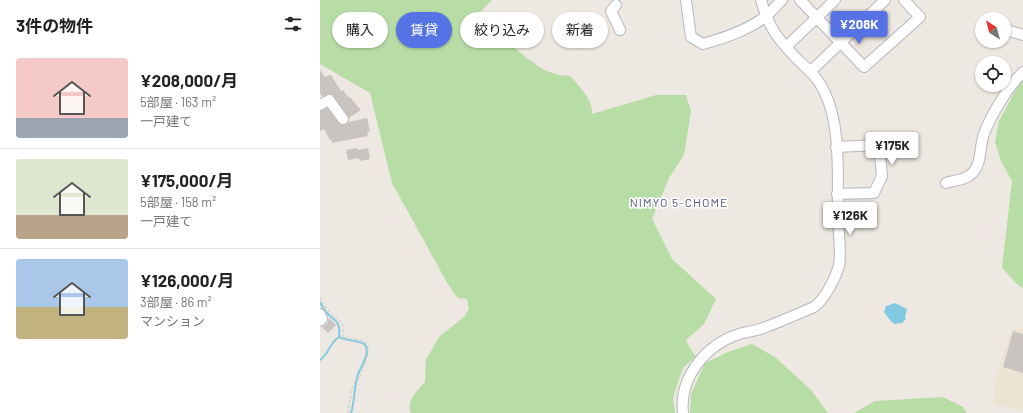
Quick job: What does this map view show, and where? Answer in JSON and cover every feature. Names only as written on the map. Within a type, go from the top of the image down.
[{"type":"street","points":[[686,0],[691,37],[702,44],[746,28],[766,16],[782,0]]},
{"type":"street","points":[[683,413],[684,392],[689,379],[694,369],[710,350],[738,335],[763,328],[814,307],[827,292],[839,265],[836,147],[830,104],[819,81],[811,71],[786,47],[772,30],[761,0]]},
{"type":"street","points":[[800,0],[864,67],[920,16],[906,1]]},
{"type":"street","points":[[786,47],[835,0]]},
{"type":"street","points":[[811,71],[842,43],[885,0]]},
{"type":"street","points":[[618,2],[611,11],[620,30]]},
{"type":"street","points":[[1011,31],[1023,35]]},
{"type":"street","points":[[946,183],[968,177],[978,166],[984,132],[996,109],[1015,80],[1023,72]]},
{"type":"street","points":[[320,105],[329,100],[343,119]]},
{"type":"street","points":[[836,147],[879,145],[882,176],[874,193],[837,194]]},
{"type":"street","points":[[320,314],[322,319],[320,321]]},
{"type":"path","points":[[320,297],[327,309],[342,323],[343,337],[365,342],[368,345],[365,366],[359,379],[356,380],[353,386],[348,413]]},
{"type":"shaded area","points":[[1023,327],[1023,411],[994,404],[996,374],[1012,330]]},
{"type":"green space","points":[[320,0],[492,0],[480,12],[460,12],[460,48],[515,48],[544,70],[559,75],[570,76],[591,104],[592,114],[656,95],[686,95],[691,112],[684,155],[669,178],[652,219],[672,259],[716,299],[704,324],[686,340],[696,356],[683,368],[673,398],[675,413],[411,413],[411,400],[425,382],[426,359],[440,336],[464,317],[469,309],[467,299],[458,298],[449,286],[392,183],[370,93],[320,64]]},
{"type":"green space","points":[[1023,80],[1023,288],[1019,286],[1002,268],[1012,181],[1001,161],[995,142],[999,121],[1020,82]]},
{"type":"green space","points":[[752,344],[775,357],[811,390],[828,413],[690,413],[691,394],[705,363],[728,352]]},
{"type":"green space","points":[[943,397],[963,407],[967,413],[854,413],[875,401]]},
{"type":"water","points":[[895,303],[907,309],[906,319],[902,323],[894,324],[884,312],[886,306]]},
{"type":"building","points":[[320,70],[325,77],[331,75],[341,91],[343,90],[361,110],[349,118],[332,94],[322,97],[320,93]]},
{"type":"building","points":[[327,108],[341,125],[367,118],[370,131],[367,132],[368,136],[332,143],[332,140],[330,140],[324,129],[320,131],[320,111]]},
{"type":"building","points":[[357,148],[358,150],[368,148],[370,159],[360,161],[359,158],[348,160],[346,150]]},
{"type":"building","points":[[329,318],[336,325],[328,333],[322,327],[327,324]]},
{"type":"building","points":[[1013,331],[1023,334],[1023,373],[1003,367]]},
{"type":"waterway","points":[[320,302],[325,311],[338,324],[339,327],[339,337],[333,342],[326,354],[320,360]]},
{"type":"waterway","points":[[339,337],[361,342],[367,348],[363,364],[358,374],[351,413]]},
{"type":"district","name":"NIMYO 5-CHOME","points":[[679,202]]}]
